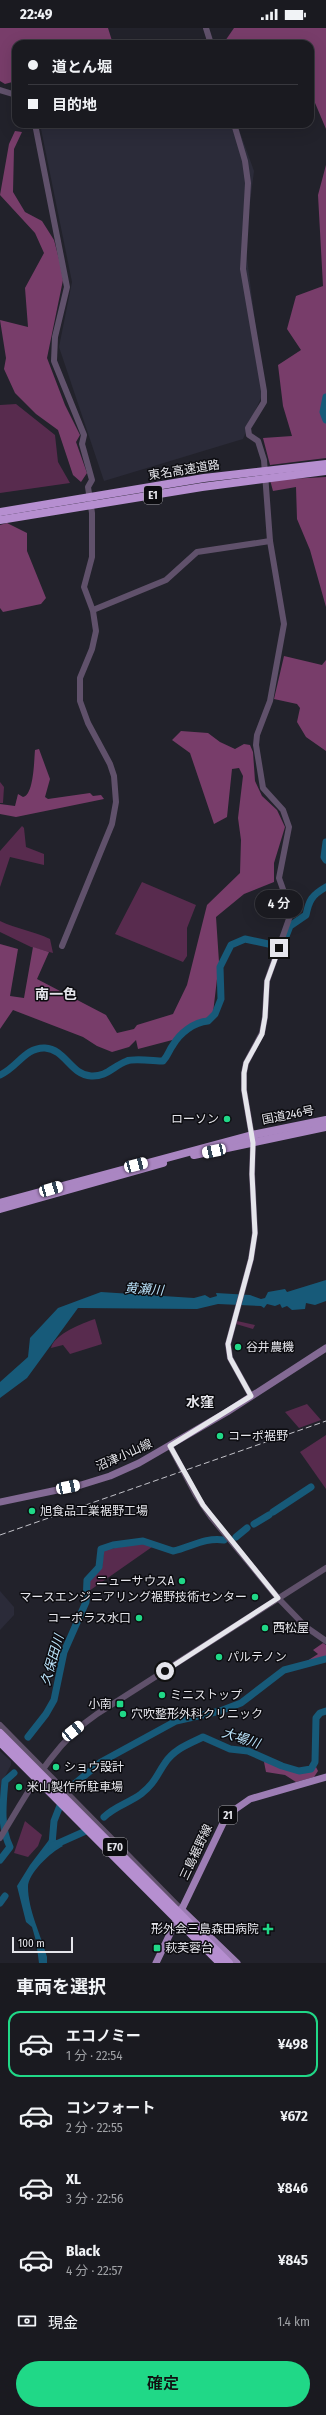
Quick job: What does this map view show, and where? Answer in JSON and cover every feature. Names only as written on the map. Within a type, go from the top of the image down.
[{"type":"highway","name":"東名高速道路","points":[[0,520],[202,487],[306,469],[326,464]]},
{"type":"highway","name":"東名高速道路","points":[[0,512],[204,478],[306,469],[326,472]]},
{"type":"highway","name":"国道246号","points":[[0,1209],[188,1156],[326,1120]]},
{"type":"highway","name":"国道246号","points":[[0,1203],[253,1139],[326,1127]]},
{"type":"highway","name":"E70","points":[[0,1733],[229,1963]]},
{"type":"highway","name":"E70","points":[[0,1742],[220,1963]]},
{"type":"main road","name":"沼津小山線","points":[[0,1502],[81,1485],[110,1476],[170,1446],[326,1348]]},
{"type":"main road","name":"三島裾野線","points":[[156,1963],[223,1820],[238,1805],[263,1794],[326,1778]]},
{"type":"main road","points":[[181,1909],[237,1963]]},
{"type":"main road","points":[[177,1918],[220,1963]]},
{"type":"street","points":[[206,28],[210,40]]},
{"type":"street","points":[[0,90],[12,94]]},
{"type":"street","points":[[36,128],[67,286],[55,337],[54,361],[84,435],[82,444],[92,480],[88,490],[92,513],[92,557],[84,587],[93,610],[95,641],[80,678],[80,701],[88,723],[110,764],[114,776],[116,802],[110,829],[62,946]]},
{"type":"street","points":[[235,128],[245,161],[248,183],[243,269],[264,392],[264,402],[248,428],[249,435],[258,441],[264,460],[270,542],[284,630],[270,701],[257,735],[256,745],[263,788],[283,810],[289,827],[278,878],[290,909],[290,916],[267,981],[265,1017],[262,1034],[246,1063],[244,1073],[244,1090],[253,1139],[252,1174],[255,1233],[244,1283],[229,1334],[228,1351],[234,1366],[251,1396]]},
{"type":"street","points":[[93,610],[166,580],[197,552],[270,542]]},
{"type":"street","points":[[170,1446],[203,1505],[278,1598],[306,1627],[326,1640]]},
{"type":"street","points":[[0,1838],[38,1777],[63,1742],[85,1722],[326,1568]]},
{"type":"street","points":[[0,1725],[44,1768],[181,1909]]},
{"type":"street","points":[[0,1738],[177,1918]]},
{"type":"shaded area","points":[[0,28],[108,28],[112,40],[12,40],[12,82],[5,84],[0,81]]},
{"type":"shaded area","points":[[234,28],[326,28],[326,129],[314,100],[314,40],[226,40]]},
{"type":"shaded area","points":[[41,128],[238,128],[254,171],[245,243],[264,391],[243,439],[104,481],[59,347],[72,282]]},
{"type":"shaded area","points":[[15,131],[22,132],[14,149],[13,192],[25,212],[42,221],[54,240],[60,263],[63,280],[47,358],[65,405],[80,435],[76,442],[87,473],[81,482],[73,475],[58,430],[36,414],[15,393],[4,369],[6,358],[0,320],[28,327],[25,288],[44,253],[35,233],[0,195],[9,144]]},
{"type":"shaded area","points":[[326,165],[326,458],[270,465],[263,438],[292,436],[283,406],[278,365],[301,350],[287,329],[296,296],[323,286],[318,195]]},
{"type":"shaded area","points":[[16,404],[55,435],[58,462],[70,483],[0,493],[0,405]]},
{"type":"shaded area","points":[[326,477],[326,607],[310,550],[297,519],[296,487],[273,491],[270,480]]},
{"type":"shaded area","points":[[7,523],[27,533],[27,551],[46,598],[41,604],[3,612],[0,608],[0,525]]},
{"type":"shaded area","points":[[284,656],[322,665],[326,660],[326,751],[306,737],[297,722],[300,708],[297,704],[274,699]]},
{"type":"shaded area","points":[[181,731],[208,733],[220,742],[235,749],[244,744],[250,745],[253,752],[255,781],[262,796],[277,810],[285,827],[274,863],[274,882],[244,894],[216,917],[219,962],[213,1013],[180,1038],[138,1049],[136,1040],[129,1047],[112,1052],[97,1046],[83,1037],[13,1010],[0,1029],[0,944],[18,949],[10,996],[24,998],[33,947],[49,952],[37,979],[106,1015],[117,1033],[134,1029],[137,1025],[173,1014],[187,985],[207,905],[240,873],[241,840],[238,818],[243,776],[239,768],[232,769],[227,817],[214,824],[190,753],[172,740]]},
{"type":"shaded area","points":[[39,749],[50,779],[45,797],[48,799],[90,793],[93,796],[101,795],[104,799],[16,817],[0,814],[0,804],[15,806],[18,794],[23,797],[27,795],[33,776],[35,750]]},
{"type":"shaded area","points":[[0,782],[4,787],[3,803],[0,803]]},
{"type":"shaded area","points":[[22,826],[24,828],[26,847],[44,854],[44,865],[10,857],[0,887],[0,851]]},
{"type":"shaded area","points":[[142,882],[196,905],[187,928],[187,956],[183,962],[115,934]]},
{"type":"shaded area","points":[[0,921],[50,939],[53,953],[31,947],[0,932]]},
{"type":"shaded area","points":[[95,1319],[102,1344],[70,1354],[63,1345],[51,1348],[57,1338],[63,1334],[77,1326]]},
{"type":"shaded area","points":[[237,1321],[255,1325],[253,1329],[236,1324]]},
{"type":"shaded area","points":[[307,1404],[321,1420],[299,1428],[285,1412]]},
{"type":"shaded area","points":[[326,1435],[326,1489],[300,1452]]},
{"type":"shaded area","points":[[143,1543],[152,1547],[89,1591],[88,1582],[102,1566],[104,1550]]},
{"type":"shaded area","points":[[0,1591],[14,1607],[14,1615],[0,1630]]},
{"type":"shaded area","points":[[323,1643],[326,1645],[326,1657],[307,1661],[318,1654],[313,1650]]},
{"type":"shaded area","points":[[0,1751],[11,1761],[11,1765],[1,1784],[0,1826]]},
{"type":"shaded area","points":[[267,1761],[292,1771],[305,1772],[316,1767],[318,1771],[314,1777],[296,1782],[285,1775],[266,1772],[264,1762]]},
{"type":"shaded area","points":[[25,1821],[42,1835],[38,1846],[28,1857],[14,1853]]},
{"type":"water","points":[[326,1280],[326,1301],[315,1305],[306,1303],[305,1309],[292,1310],[287,1306],[282,1308],[280,1304],[275,1306],[267,1304],[264,1308],[261,1306],[218,1304],[197,1309],[78,1308],[27,1378],[0,1398],[0,1382],[28,1357],[30,1338],[58,1308],[101,1292],[194,1298],[205,1295],[210,1298],[217,1296],[216,1293],[250,1295],[261,1299],[265,1298],[268,1292],[285,1289],[287,1292]]},
{"type":"water","points":[[52,1836],[63,1846],[52,1853],[36,1869],[29,1881],[28,1887],[32,1913],[47,1957],[47,1963],[39,1963],[36,1941],[32,1927],[26,1922],[17,1886],[30,1865]]},
{"type":"waterway","points":[[326,397],[323,412],[326,420]]},
{"type":"waterway","points":[[326,842],[324,857],[326,860]]},
{"type":"waterway","points":[[283,944],[290,926],[306,915],[308,905],[312,898],[326,887]]},
{"type":"waterway","points":[[0,1075],[11,1068],[26,1054],[45,1048],[52,1049],[78,1071],[84,1075],[91,1076],[101,1075],[130,1060],[163,1061],[183,1032],[198,1023],[208,1021],[215,1014],[221,999],[220,967],[231,945],[245,939],[273,945]]},
{"type":"waterway","name":"久保田川","points":[[273,1512],[311,1487]]},
{"type":"waterway","name":"久保田川","points":[[254,1524],[269,1515]]},
{"type":"waterway","name":"久保田川","points":[[236,1537],[247,1528]]},
{"type":"waterway","name":"久保田川","points":[[28,1737],[46,1714],[54,1700],[64,1652],[86,1602],[87,1580],[99,1567],[101,1549],[113,1545],[143,1541],[173,1551],[204,1541],[217,1539],[224,1540]]},
{"type":"waterway","name":"大場川","points":[[72,1786],[101,1762],[176,1721],[220,1711],[241,1703],[284,1670],[326,1659]]},
{"type":"waterway","name":"大場川","points":[[104,1817],[146,1790],[173,1754],[182,1747],[203,1737],[230,1749],[248,1751],[282,1766],[299,1771],[311,1769],[315,1762],[316,1718],[320,1713],[326,1711]]},
{"type":"waterway","name":"久保田川","points":[[0,1860],[10,1847],[3,1823],[3,1806],[5,1781],[14,1773]]},
{"type":"waterway","name":"大場川","points":[[52,1844],[54,1821],[61,1803]]},
{"type":"waterway","name":"大場川","points":[[52,1846],[88,1830]]},
{"type":"waterway","name":"久保田川","points":[[0,1903],[5,1896]]},
{"type":"railway","points":[[0,1535],[326,1421]]},
{"type":"place","name":"ローソン","points":[[227,1119]]},
{"type":"place","name":"谷井農機","points":[[238,1347]]},
{"type":"place","name":"コーポ裾野","points":[[220,1436]]},
{"type":"place","name":"旭食品工業裾野工場","points":[[32,1511]]},
{"type":"place","name":"ニューサウスA","points":[[182,1581]]},
{"type":"place","name":"マースエンジニアリング裾野技術センター","points":[[255,1597]]},
{"type":"place","name":"コーポラス水口","points":[[139,1618]]},
{"type":"place","name":"西松屋","points":[[265,1628]]},
{"type":"place","name":"パルテノン","points":[[219,1657]]},
{"type":"place","name":"ミニストップ","points":[[162,1695]]},
{"type":"place","name":"小南","points":[[120,1704]]},
{"type":"place","name":"穴吹整形外科クリニック","points":[[123,1714]]},
{"type":"place","name":"ショウ設計","points":[[56,1767]]},
{"type":"place","name":"米山製作所駐車場","points":[[19,1787]]},
{"type":"place","name":"形外会三島森田病院","points":[[268,1929]]},
{"type":"place","name":"萩芙蓉台","points":[[157,1948]]},
{"type":"district","name":"南一色","points":[[56,994]]},
{"type":"district","name":"水窪","points":[[200,1402]]},
{"type":"route","points":[[165,1671],[278,1598],[211,1517],[196,1495],[170,1446],[251,1396],[234,1366],[228,1351],[229,1334],[254,1245],[256,1218],[252,1174],[253,1143],[244,1090],[244,1073],[246,1063],[262,1034],[265,1017],[265,990],[279,948]]},
{"type":"water label","name":"黄瀬川","points":[[144,1289]]}]
